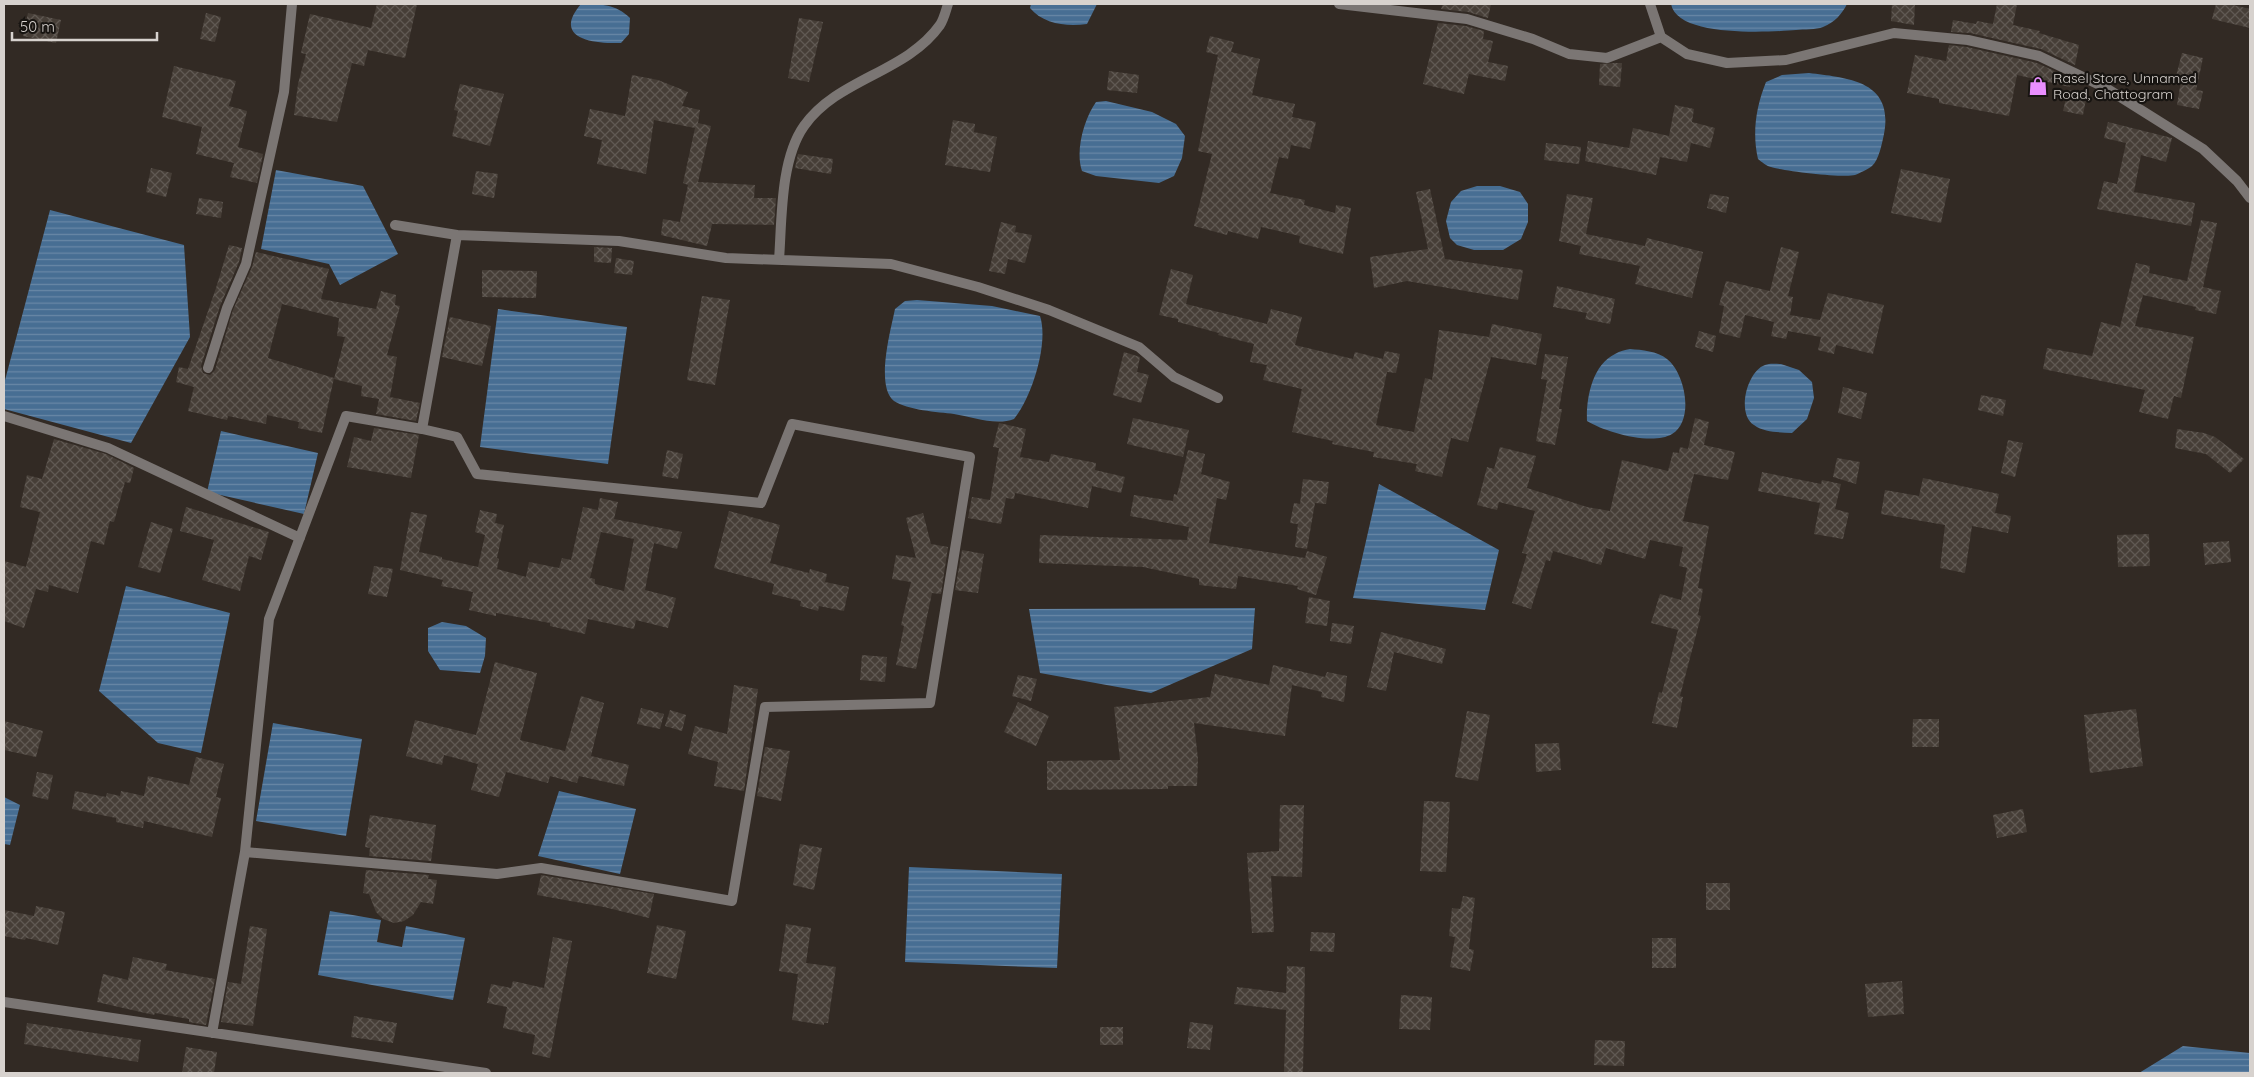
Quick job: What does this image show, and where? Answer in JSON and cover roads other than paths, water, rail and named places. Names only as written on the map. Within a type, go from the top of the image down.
[{"type":"street","points":[[208,368],[227,308],[248,254],[284,92],[292,4]]},
{"type":"street","points":[[779,260],[790,154],[803,127],[828,100],[909,55],[940,24],[948,4]]},
{"type":"street","points":[[1339,4],[1467,19],[1533,39],[1569,54],[1607,58],[1661,37]]},
{"type":"street","points":[[1650,4],[1661,37],[1687,54],[1727,63],[1786,60],[1894,33],[1968,40],[2039,56],[2106,88],[2203,149],[2237,181],[2250,198]]},
{"type":"street","points":[[395,225],[457,235],[619,241],[726,258],[890,264],[978,287],[1049,310],[1139,346],[1174,377],[1218,398]]},
{"type":"street","points":[[422,429],[457,235]]},
{"type":"street","points":[[4,416],[108,448],[300,538]]},
{"type":"street","points":[[212,1033],[245,852],[269,619],[346,416],[457,436],[477,474],[761,503],[792,424],[970,457],[930,704],[765,707],[732,901],[541,868],[497,874],[245,852]]},
{"type":"street","points":[[4,1002],[486,1073]]},
{"type":"water","points":[[581,4],[614,7],[625,13],[630,18],[629,34],[621,43],[600,42],[580,37],[574,32],[571,25],[573,16]]},
{"type":"water","points":[[1031,4],[1097,4],[1087,24],[1071,25],[1056,23],[1042,18],[1030,8]]},
{"type":"water","points":[[1671,4],[1847,4],[1835,20],[1820,28],[1747,32],[1707,28],[1690,23],[1677,15]]},
{"type":"water","points":[[1809,73],[1853,81],[1875,93],[1882,103],[1885,116],[1884,134],[1878,156],[1870,167],[1855,175],[1827,175],[1778,169],[1767,166],[1758,159],[1755,140],[1756,120],[1766,82],[1782,75]]},
{"type":"water","points":[[1106,101],[1152,112],[1176,124],[1185,136],[1182,158],[1174,176],[1159,183],[1096,176],[1082,171],[1080,145],[1084,126],[1096,102]]},
{"type":"water","points":[[276,170],[363,186],[398,254],[340,285],[329,264],[261,249]]},
{"type":"water","points":[[1477,186],[1500,186],[1520,192],[1528,204],[1528,222],[1521,239],[1503,250],[1474,250],[1457,245],[1450,238],[1446,221],[1451,202],[1461,191]]},
{"type":"water","points":[[50,210],[184,245],[190,337],[131,443],[4,409],[4,384]]},
{"type":"water","points":[[917,300],[992,306],[1040,316],[1042,340],[1037,369],[1033,384],[1014,419],[1000,422],[914,409],[894,401],[888,394],[885,371],[886,357],[895,309],[905,301]]},
{"type":"water","points":[[498,309],[627,327],[608,464],[480,447]]},
{"type":"water","points":[[1630,349],[1649,351],[1663,356],[1679,375],[1685,396],[1685,408],[1679,427],[1672,434],[1653,439],[1641,438],[1617,433],[1587,421],[1589,393],[1596,374],[1607,359],[1619,352]]},
{"type":"water","points":[[1781,364],[1799,370],[1812,382],[1814,398],[1807,419],[1792,433],[1772,432],[1758,428],[1749,420],[1746,412],[1746,393],[1753,375],[1765,365]]},
{"type":"water","points":[[221,431],[318,453],[304,514],[207,492]]},
{"type":"water","points":[[1379,484],[1499,550],[1485,610],[1353,598]]},
{"type":"water","points":[[126,586],[230,613],[201,753],[158,743],[99,691]]},
{"type":"water","points":[[1255,608],[1252,649],[1151,693],[1040,673],[1029,609]]},
{"type":"water","points":[[442,622],[466,626],[486,638],[485,656],[480,673],[440,670],[428,651],[428,628]]},
{"type":"water","points":[[273,723],[362,739],[346,836],[256,821]]},
{"type":"water","points":[[559,791],[636,809],[620,874],[538,856]]},
{"type":"water","points":[[4,797],[20,805],[10,845],[4,844]]},
{"type":"water","points":[[909,867],[1062,874],[1057,968],[905,962]]},
{"type":"water","points":[[330,911],[381,920],[377,942],[402,947],[406,926],[465,938],[453,1000],[318,975]]},
{"type":"water","points":[[2183,1046],[2250,1053],[2250,1073],[2139,1073]]},
{"type":"place","name":"Rasel Store, Unnamed Road, Chattogram","points":[[2038,86]]}]
